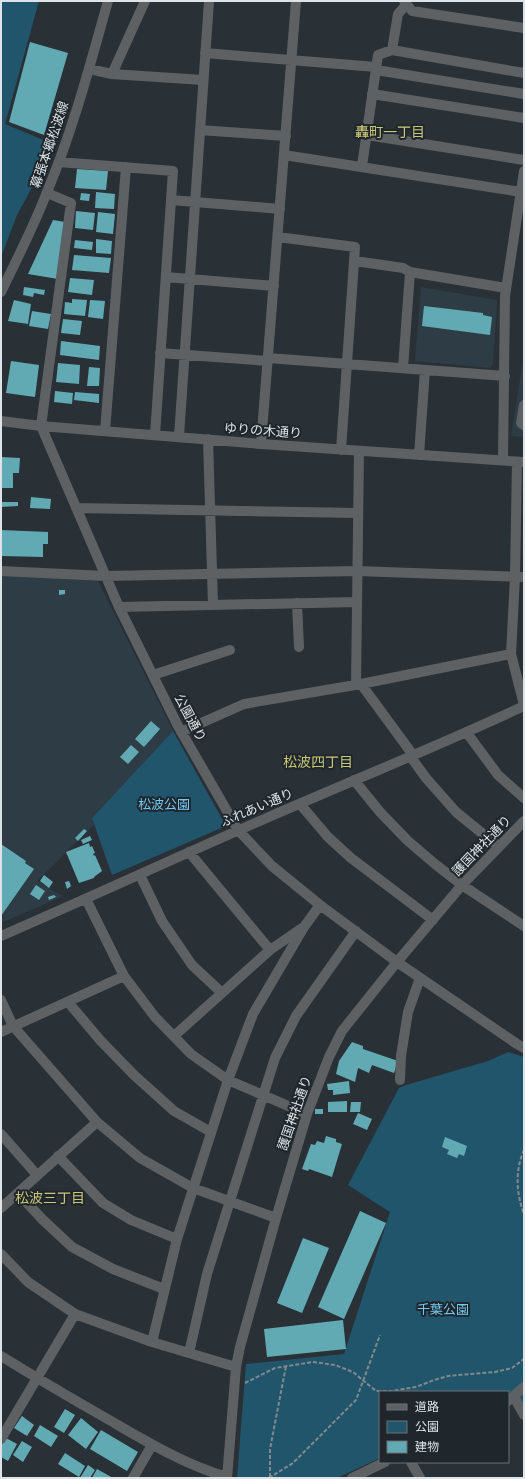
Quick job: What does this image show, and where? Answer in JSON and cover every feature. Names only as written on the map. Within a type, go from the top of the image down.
[{"type":"street","name":"幕張本郷松波線","points":[[1,292],[47,193],[59,162],[89,69],[108,1]]},
{"type":"street","points":[[112,74],[145,1]]},
{"type":"street","points":[[178,436],[208,1]]},
{"type":"street","points":[[261,444],[296,1]]},
{"type":"street","points":[[392,50],[398,14],[405,3],[412,11],[524,28]]},
{"type":"street","points":[[362,166],[378,55],[392,50],[524,73]]},
{"type":"street","points":[[205,53],[376,68],[524,94]]},
{"type":"street","points":[[89,69],[112,74],[203,80]]},
{"type":"street","points":[[372,94],[524,118]]},
{"type":"street","points":[[200,130],[286,136]]},
{"type":"street","points":[[367,135],[524,160]]},
{"type":"street","points":[[284,155],[521,192]]},
{"type":"street","points":[[59,162],[173,171],[154,435]]},
{"type":"street","points":[[105,431],[126,167]]},
{"type":"street","points":[[503,460],[505,296],[524,171]]},
{"type":"street","points":[[41,426],[71,204],[47,193]]},
{"type":"street","points":[[171,200],[280,209]]},
{"type":"street","points":[[278,237],[355,247],[341,450]]},
{"type":"street","points":[[355,261],[403,268],[410,272],[506,288]]},
{"type":"street","points":[[403,368],[410,272]]},
{"type":"street","points":[[166,277],[274,286]]},
{"type":"street","points":[[160,353],[348,364],[505,376]]},
{"type":"street","points":[[419,455],[425,370]]},
{"type":"street","points":[[524,405],[521,423],[524,424]]},
{"type":"street","name":"ゆりの木通り","points":[[1,421],[41,426],[178,436],[261,444],[521,462]]},
{"type":"street","name":"公園通り","points":[[41,426],[119,607],[181,732],[238,830],[272,866],[320,905],[397,962],[524,1048]]},
{"type":"street","points":[[208,439],[213,605]]},
{"type":"street","points":[[359,451],[357,571],[358,684],[412,755],[426,778],[456,812],[498,847]]},
{"type":"street","points":[[521,462],[520,577],[514,608],[511,654],[524,706]]},
{"type":"street","points":[[76,508],[358,513]]},
{"type":"street","points":[[1,571],[106,576],[357,571],[520,577]]},
{"type":"street","points":[[119,607],[357,602]]},
{"type":"street","points":[[297,603],[299,647]]},
{"type":"street","points":[[514,608],[524,608]]},
{"type":"street","points":[[153,675],[230,650]]},
{"type":"street","points":[[181,732],[244,704],[358,684],[511,654]]},
{"type":"street","name":"ふれあい通り","points":[[1,936],[238,830],[467,733],[524,706]]},
{"type":"street","points":[[467,733],[498,775],[524,798]]},
{"type":"street","points":[[354,780],[380,812],[408,841],[462,885],[524,926]]},
{"type":"street","points":[[300,804],[328,837],[351,858],[433,920]]},
{"type":"street","name":"護国神社通り","points":[[227,1477],[236,1367],[276,1218],[307,1114],[329,1057],[342,1031],[397,962],[462,885],[524,820]]},
{"type":"street","points":[[189,852],[270,950]]},
{"type":"street","points":[[140,875],[162,921],[192,965],[222,993]]},
{"type":"street","points":[[86,899],[124,976],[155,1017],[191,1054],[228,1080],[307,1114]]},
{"type":"street","points":[[152,1342],[176,1239],[228,1080],[253,1014],[304,927],[320,905]]},
{"type":"street","points":[[174,1036],[270,950],[304,927]]},
{"type":"street","points":[[189,1353],[207,1274],[275,1058],[296,1016],[356,931]]},
{"type":"street","points":[[1,1032],[124,976]]},
{"type":"street","points":[[400,1080],[401,1056],[408,1012],[420,978]]},
{"type":"street","points":[[1,1000],[13,1026],[97,1122],[140,1158],[193,1188],[276,1218]]},
{"type":"street","points":[[68,1002],[100,1040],[134,1075],[174,1111],[211,1132]]},
{"type":"street","points":[[1,1208],[97,1122]]},
{"type":"street","points":[[1,1134],[37,1175]]},
{"type":"street","points":[[58,1156],[103,1203],[132,1220],[176,1239]]},
{"type":"street","points":[[18,1193],[42,1219],[72,1247],[112,1269],[164,1289]]},
{"type":"street","points":[[1,1254],[28,1282],[75,1314],[152,1342],[236,1367]]},
{"type":"street","points":[[1,1440],[75,1314]]},
{"type":"street","points":[[1,1356],[152,1445],[193,1465],[227,1477]]},
{"type":"street","points":[[524,1387],[511,1399],[524,1415]]},
{"type":"street","points":[[133,1478],[152,1445]]},
{"type":"street","points":[[352,1478],[383,1463]]},
{"type":"street","points":[[412,1463],[420,1478]]},
{"type":"path","points":[[524,1150],[519,1160],[517,1185],[524,1214]]},
{"type":"path","points":[[270,1478],[293,1463],[356,1400],[380,1335]]},
{"type":"path","points":[[235,1385],[244,1383],[275,1368],[314,1362],[335,1366],[353,1372],[376,1391],[392,1391],[416,1387],[448,1376],[501,1371],[512,1368],[524,1359]]},
{"type":"path","points":[[270,1478],[270,1449],[286,1366]]},
{"type":"shaded area","points":[[421,287],[497,300],[493,364],[490,368],[415,361]]},
{"type":"shaded area","points":[[524,355],[524,437],[511,436]]},
{"type":"shaded area","points":[[1,575],[97,579],[173,731],[92,818],[94,825],[37,881],[63,896],[1,923]]},
{"type":"green space","points":[[1,1],[39,1],[5,124],[48,142],[36,180],[17,215],[1,257]]},
{"type":"green space","name":"松波公園","points":[[173,731],[226,826],[112,875],[92,818]]},
{"type":"green space","name":"千葉公園","points":[[508,1052],[524,1057],[524,1415],[509,1391],[379,1391],[379,1458],[337,1478],[237,1478],[246,1364],[344,1354],[390,1212],[348,1185],[399,1088],[488,1061]]},
{"type":"building","points":[[30,42],[68,53],[44,135],[9,122]]},
{"type":"building","points":[[77,169],[108,171],[106,190],[75,188]]},
{"type":"building","points":[[96,192],[115,194],[114,209],[95,208]]},
{"type":"building","points":[[81,193],[90,194],[89,201],[80,200]]},
{"type":"building","points":[[76,211],[95,213],[93,230],[75,228]]},
{"type":"building","points":[[98,212],[115,214],[113,234],[96,232]]},
{"type":"building","points":[[53,220],[65,222],[58,279],[28,274]]},
{"type":"building","points":[[96,239],[112,241],[111,254],[96,253]]},
{"type":"building","points":[[75,240],[93,242],[92,250],[74,248]]},
{"type":"building","points":[[74,255],[111,258],[109,273],[72,270]]},
{"type":"building","points":[[70,278],[94,280],[92,295],[68,292]]},
{"type":"building","points":[[24,287],[45,290],[44,295],[34,293],[33,297],[23,295]]},
{"type":"building","points":[[72,299],[87,300],[85,316],[64,314],[65,302],[72,303]]},
{"type":"building","points":[[14,300],[31,304],[28,324],[8,321]]},
{"type":"building","points":[[90,300],[105,301],[103,319],[88,317]]},
{"type":"building","points":[[424,306],[483,313],[483,315],[492,317],[490,335],[422,326]]},
{"type":"building","points":[[32,311],[51,314],[48,329],[29,326]]},
{"type":"building","points":[[63,319],[82,321],[80,335],[61,333]]},
{"type":"building","points":[[61,341],[100,346],[99,360],[60,355]]},
{"type":"building","points":[[11,361],[39,365],[35,397],[6,393]]},
{"type":"building","points":[[58,363],[80,365],[79,384],[56,382]]},
{"type":"building","points":[[89,367],[100,368],[99,386],[87,386]]},
{"type":"building","points":[[55,391],[73,393],[72,404],[54,402]]},
{"type":"building","points":[[75,392],[99,394],[99,403],[74,400]]},
{"type":"building","points":[[1,457],[20,458],[19,473],[13,473],[13,488],[1,488]]},
{"type":"building","points":[[31,497],[51,499],[50,509],[30,508]]},
{"type":"building","points":[[1,502],[18,502],[18,506],[1,507]]},
{"type":"building","points":[[1,530],[48,532],[48,544],[43,544],[43,557],[1,556]]},
{"type":"building","points":[[59,590],[65,590],[65,594],[59,595]]},
{"type":"building","points":[[151,721],[160,729],[144,747],[135,739]]},
{"type":"building","points":[[131,745],[139,752],[128,764],[120,757]]},
{"type":"building","points":[[84,829],[87,831],[78,841],[75,838]]},
{"type":"building","points":[[90,836],[92,840],[83,844],[81,840]]},
{"type":"building","points":[[89,843],[90,847],[92,846],[95,853],[93,854],[94,856],[95,855],[102,871],[94,878],[79,883],[66,852]]},
{"type":"building","points":[[1,844],[26,861],[25,863],[34,869],[1,916]]},
{"type":"building","points":[[44,875],[53,882],[49,888],[40,881]]},
{"type":"building","points":[[69,881],[71,886],[67,889],[65,882]]},
{"type":"building","points":[[36,885],[45,891],[39,900],[30,894]]},
{"type":"building","points":[[54,895],[56,897],[49,900],[48,897]]},
{"type":"building","points":[[352,1042],[363,1046],[363,1049],[398,1061],[394,1073],[372,1065],[369,1073],[358,1068],[355,1082],[336,1074],[339,1061]]},
{"type":"building","points":[[349,1081],[350,1093],[333,1095],[333,1090],[328,1090],[327,1084]]},
{"type":"building","points":[[347,1101],[347,1112],[328,1112],[328,1102]]},
{"type":"building","points":[[351,1102],[361,1102],[360,1112],[350,1112]]},
{"type":"building","points":[[315,1109],[323,1109],[323,1114],[315,1114]]},
{"type":"building","points":[[358,1113],[372,1119],[367,1130],[353,1124]]},
{"type":"building","points":[[326,1136],[336,1139],[336,1142],[342,1144],[332,1177],[309,1169],[308,1171],[302,1169],[311,1144],[315,1145],[317,1141],[324,1143]]},
{"type":"building","points":[[445,1137],[467,1146],[464,1156],[459,1154],[457,1158],[447,1154],[449,1150],[442,1147]]},
{"type":"building","points":[[360,1211],[386,1223],[344,1319],[318,1307]]},
{"type":"building","points":[[303,1238],[329,1248],[302,1313],[277,1303]]},
{"type":"building","points":[[343,1320],[346,1349],[267,1357],[264,1329]]},
{"type":"building","points":[[65,1409],[75,1415],[64,1433],[54,1427]]},
{"type":"building","points":[[22,1416],[34,1425],[27,1436],[14,1428]]},
{"type":"building","points":[[81,1418],[98,1432],[86,1449],[68,1435]]},
{"type":"building","points":[[40,1425],[58,1436],[51,1447],[34,1436]]},
{"type":"building","points":[[101,1430],[138,1452],[127,1471],[90,1449]]},
{"type":"building","points":[[6,1438],[17,1444],[8,1461],[1,1457],[1,1446]]},
{"type":"building","points":[[22,1441],[32,1447],[23,1462],[13,1455]]},
{"type":"building","points":[[65,1453],[85,1466],[79,1477],[58,1464]]},
{"type":"building","points":[[88,1465],[95,1470],[90,1478],[80,1478]]},
{"type":"building","points":[[97,1469],[113,1478],[92,1478]]},
{"type":"district","name":"轟町一丁目","points":[[390,132]]},
{"type":"district","name":"松波四丁目","points":[[318,762]]},
{"type":"district","name":"松波三丁目","points":[[50,1198]]}]
